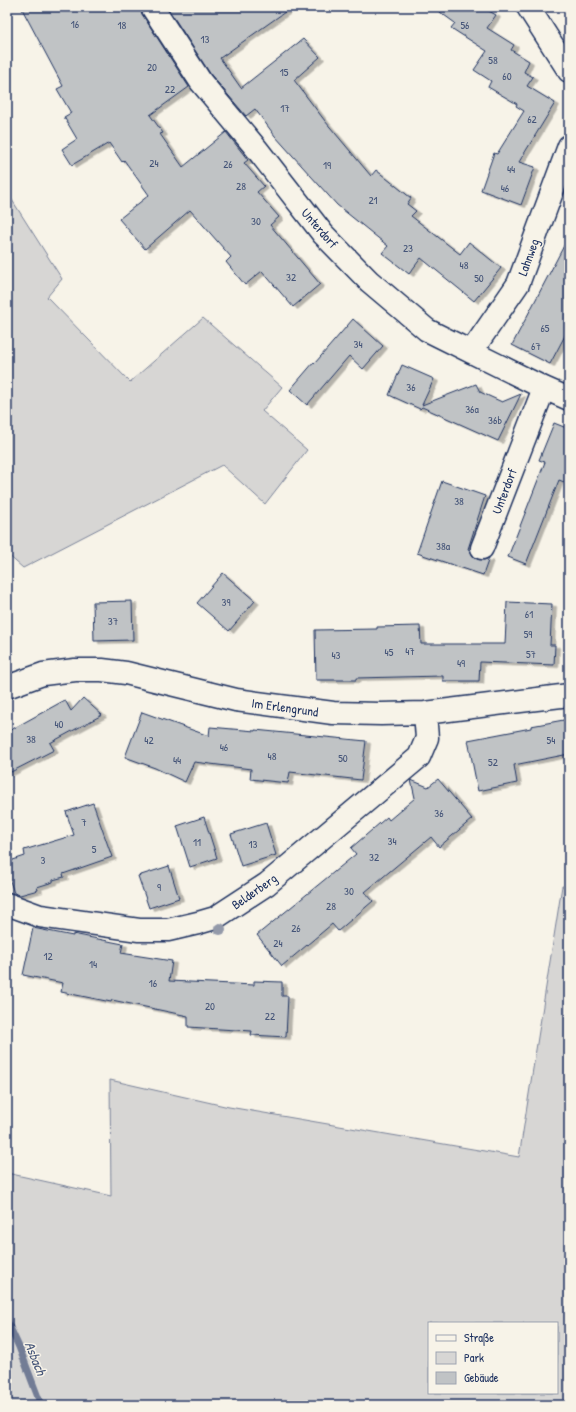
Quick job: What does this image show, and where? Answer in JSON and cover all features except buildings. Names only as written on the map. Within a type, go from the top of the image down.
[{"type":"street","name":"Unterdorf","points":[[152,7],[201,82],[256,148],[324,234],[369,281],[427,330],[569,399]]},
{"type":"street","points":[[528,7],[569,71]]},
{"type":"street","name":"Lahnweg","points":[[472,352],[518,284],[568,151]]},
{"type":"street","name":"Unterdorf","points":[[482,548],[544,388]]},
{"type":"street","name":"Im Erlengrund","points":[[7,687],[43,674],[75,670],[102,670],[126,673],[236,700],[333,713],[381,714],[424,713],[569,695]]},
{"type":"street","name":"Belderberg","points":[[7,904],[40,916],[139,930],[168,930],[215,918],[267,884],[419,757],[427,738],[424,713]]},
{"type":"green space","points":[[7,192],[62,279],[47,297],[130,382],[203,318],[282,387],[262,411],[307,450],[265,504],[222,465],[23,568],[7,554]]},
{"type":"green space","points":[[562,886],[569,887],[569,1405],[7,1405],[7,1173],[111,1196],[110,1080],[229,1107],[519,1157]]},
{"type":"waterway","name":"Asbach","points":[[7,1321],[19,1347],[41,1405]]}]
